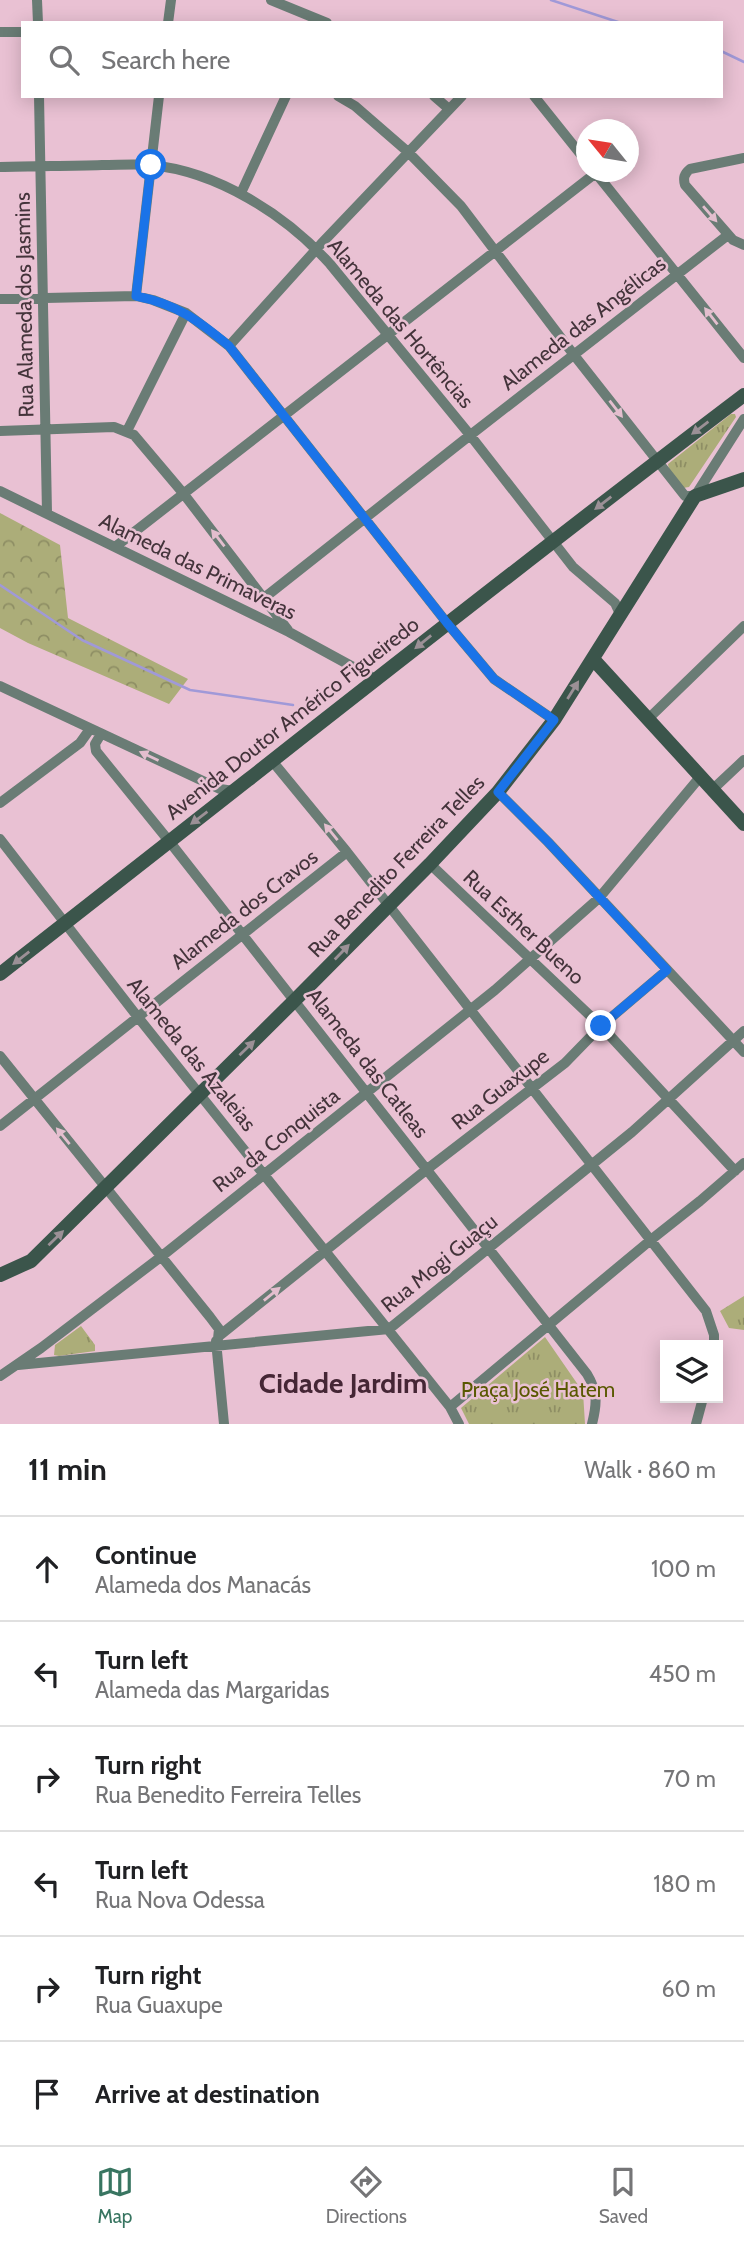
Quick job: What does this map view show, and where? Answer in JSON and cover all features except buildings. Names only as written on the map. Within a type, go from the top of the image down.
[{"type":"main road","name":"Avenida Doutor Américo Figueiredo","points":[[0,974],[447,623],[744,395]]},
{"type":"main road","points":[[695,496],[744,479]]},
{"type":"main road","name":"Rua Benedito Ferreira Telles","points":[[0,1275],[31,1261],[106,1189],[295,1001],[498,792],[554,720],[695,496]]},
{"type":"main road","points":[[593,659],[744,824]]},
{"type":"street","points":[[37,0],[38,21]]},
{"type":"street","points":[[167,21],[171,0]]},
{"type":"street","points":[[271,0],[321,21]]},
{"type":"street","points":[[0,32],[21,32]]},
{"type":"street","name":"Rua Alameda dos Jasmins","points":[[39,98],[47,513]]},
{"type":"street","points":[[136,296],[159,98]]},
{"type":"street","points":[[241,194],[285,98]]},
{"type":"street","points":[[341,98],[355,106],[408,152],[461,205],[681,493],[688,497],[695,496]]},
{"type":"street","points":[[436,98],[449,109]]},
{"type":"street","points":[[229,346],[316,249],[460,98]]},
{"type":"street","points":[[536,98],[576,148]]},
{"type":"street","points":[[744,158],[690,169],[684,176],[685,185],[728,235],[738,244],[744,245]]},
{"type":"street","name":"Alameda das Hortências","points":[[0,167],[151,165],[202,177],[259,204],[316,249],[470,435],[552,542],[573,567],[615,603],[620,614]]},
{"type":"street","points":[[115,547],[583,182]]},
{"type":"street","points":[[604,182],[744,358]]},
{"type":"street","name":"Alameda das Angélicas","points":[[264,598],[728,235]]},
{"type":"street","points":[[0,299],[136,296],[171,305],[186,313],[229,346],[494,679],[554,720]]},
{"type":"street","points":[[127,431],[186,313]]},
{"type":"street","name":"Rua Benedito Ferreira Telles","points":[[695,496],[744,419]]},
{"type":"street","points":[[0,431],[114,427],[127,431],[140,441],[183,493],[289,632]]},
{"type":"street","name":"Alameda das Primaveras","points":[[0,491],[289,632],[377,680]]},
{"type":"street","points":[[267,621],[275,612]]},
{"type":"street","points":[[647,720],[744,626]]},
{"type":"street","points":[[0,686],[220,789],[234,790]]},
{"type":"street","points":[[0,803],[95,732]]},
{"type":"street","points":[[95,732],[96,751]]},
{"type":"street","points":[[80,743],[88,742],[96,751]]},
{"type":"street","name":"Alameda das Catleas","points":[[96,751],[295,1001],[592,1383],[597,1400],[592,1424]]},
{"type":"street","points":[[712,790],[744,760]]},
{"type":"street","points":[[273,762],[652,1239],[706,1311],[714,1340]]},
{"type":"street","name":"Rua da Conquista","points":[[0,1376],[162,1256],[530,959],[599,898],[700,777]]},
{"type":"street","points":[[498,792],[744,1052]]},
{"type":"street","name":"Alameda das Azaleias","points":[[0,839],[137,1016],[389,1329],[450,1407],[459,1424]]},
{"type":"street","name":"Alameda dos Cravos","points":[[0,1126],[347,852]]},
{"type":"street","name":"Rua Esther Bueno","points":[[430,864],[601,1026],[735,1171]]},
{"type":"street","name":"Rua Guaxupe","points":[[218,1341],[324,1251],[565,1063],[601,1026],[667,970]]},
{"type":"street","name":"Rua Mogi Guaçu","points":[[16,1366],[218,1341],[389,1329],[632,1132],[744,1031]]},
{"type":"street","points":[[0,1056],[210,1317],[218,1341],[224,1424]]},
{"type":"street","points":[[450,1407],[744,1163]]},
{"type":"street","points":[[41,1348],[48,1356],[61,1360]]},
{"type":"street","points":[[696,1424],[702,1403]]},
{"type":"green space","points":[[731,414],[736,417],[689,487],[683,488],[669,470],[668,464]]},
{"type":"green space","points":[[0,513],[60,545],[68,618],[188,679],[169,704],[28,643],[0,628]]},
{"type":"green space","points":[[744,1296],[744,1330],[729,1328],[720,1311]]},
{"type":"green space","points":[[81,1326],[95,1345],[95,1351],[54,1355],[55,1345]]},
{"type":"green space","name":"Praça José Hatem","points":[[545,1337],[583,1392],[585,1424],[469,1424],[461,1408]]},
{"type":"waterway","points":[[551,0],[615,21]]},
{"type":"waterway","points":[[723,52],[744,62]]},
{"type":"waterway","points":[[0,585],[82,640],[190,690],[293,705]]},
{"type":"district","name":"Cidade Jardim","points":[[343,1383]]},
{"type":"route","points":[[151,165],[136,296],[177,308],[203,324],[229,346],[494,679],[554,720],[498,792],[667,970],[601,1026]]}]
